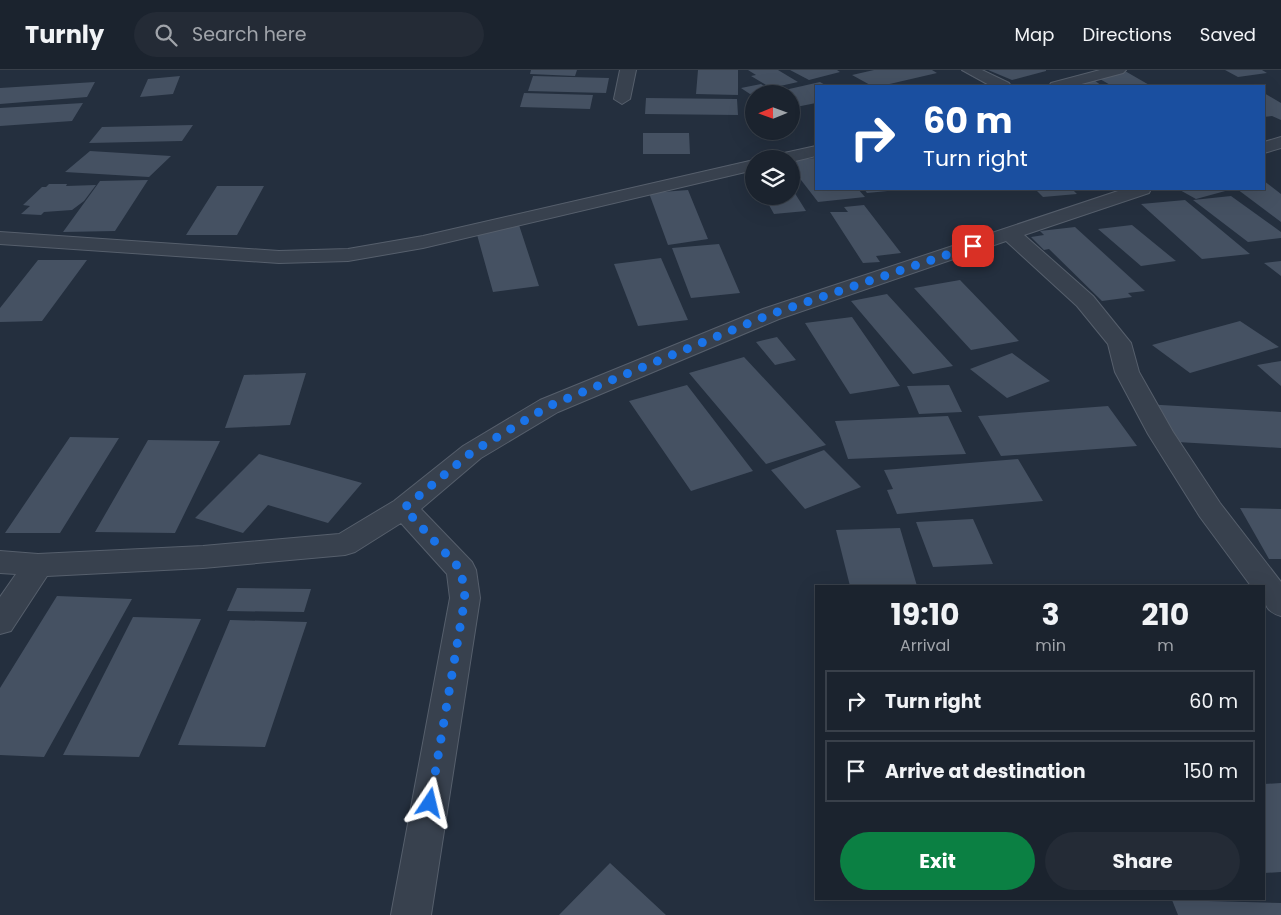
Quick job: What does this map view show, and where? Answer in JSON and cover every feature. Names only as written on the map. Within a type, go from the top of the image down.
[{"type":"street","points":[[622,100],[628,70]]},
{"type":"street","points":[[970,70],[1001,85]]},
{"type":"street","points":[[1061,85],[1118,70]]},
{"type":"street","points":[[800,155],[815,151]]},
{"type":"street","points":[[0,238],[279,257],[348,255],[424,242],[745,167]]},
{"type":"street","points":[[0,562],[38,565],[204,557],[345,544],[404,508],[472,452],[549,406],[771,314],[1139,190]]},
{"type":"street","points":[[1009,233],[1084,301],[1119,343],[1127,372],[1161,434],[1210,510],[1281,604]]},
{"type":"street","points":[[404,508],[461,570],[465,598],[411,915]]},
{"type":"street","points":[[0,622],[38,565]]},
{"type":"building","points":[[531,70],[577,70],[575,76],[530,74]]},
{"type":"building","points":[[698,70],[738,70],[738,95],[696,94]]},
{"type":"building","points":[[748,70],[778,70],[798,82],[784,85],[766,85],[751,76],[756,75]]},
{"type":"building","points":[[790,70],[837,70],[840,72],[809,80]]},
{"type":"building","points":[[874,70],[932,70],[937,73],[885,85],[870,85],[852,75]]},
{"type":"building","points":[[988,70],[1046,70],[1046,71],[1012,80]]},
{"type":"building","points":[[1225,70],[1262,70],[1267,73],[1238,77]]},
{"type":"building","points":[[1125,71],[1149,85],[1110,85],[1093,75]]},
{"type":"building","points":[[180,76],[173,94],[140,97],[148,79]]},
{"type":"building","points":[[533,76],[609,78],[606,93],[528,91]]},
{"type":"building","points":[[1094,80],[1101,85],[1073,85],[1070,83]]},
{"type":"building","points":[[95,82],[87,97],[0,104],[0,88]]},
{"type":"building","points":[[820,82],[825,85],[815,85],[815,103],[800,106],[800,87]]},
{"type":"building","points":[[524,93],[593,95],[590,109],[520,107]]},
{"type":"building","points":[[1265,94],[1281,103],[1281,120],[1272,116],[1265,117]]},
{"type":"building","points":[[646,98],[737,99],[738,115],[645,114]]},
{"type":"building","points":[[83,103],[72,121],[0,126],[0,108]]},
{"type":"building","points":[[193,125],[182,141],[89,143],[102,127]]},
{"type":"building","points":[[643,133],[689,133],[690,154],[643,154]]},
{"type":"building","points":[[90,151],[171,156],[149,177],[65,172]]},
{"type":"building","points":[[815,158],[815,190],[859,190],[865,197],[818,202],[800,179],[800,159]]},
{"type":"building","points":[[148,180],[115,231],[63,232],[100,181]]},
{"type":"building","points":[[1265,182],[1281,194],[1281,222],[1238,190],[1265,190]]},
{"type":"building","points":[[49,184],[67,184],[66,186],[96,185],[84,201],[72,210],[44,212],[41,215],[21,214],[30,206],[23,205],[42,187],[46,187]]},
{"type":"building","points":[[217,186],[264,186],[237,235],[186,235]]},
{"type":"building","points":[[688,190],[708,239],[668,245],[649,193]]},
{"type":"building","points":[[865,190],[898,190],[867,193]]},
{"type":"building","points":[[1036,190],[1073,190],[1077,194],[1043,197]]},
{"type":"building","points":[[1180,190],[1229,190],[1196,199]]},
{"type":"building","points":[[1231,196],[1281,232],[1281,238],[1248,242],[1193,200]]},
{"type":"building","points":[[1185,200],[1250,254],[1202,259],[1141,204]]},
{"type":"building","points":[[800,201],[806,211],[774,214],[769,205],[800,205]]},
{"type":"building","points":[[864,205],[901,253],[876,256],[880,262],[863,263],[830,212],[848,212],[844,207]]},
{"type":"building","points":[[519,225],[539,286],[493,292],[476,231]]},
{"type":"building","points":[[1132,225],[1176,261],[1141,266],[1098,229]]},
{"type":"building","points":[[1075,227],[1145,291],[1128,293],[1132,297],[1102,301],[1049,249],[1044,250],[1031,237],[1044,235],[1040,231]]},
{"type":"building","points":[[719,244],[740,293],[691,298],[672,248]]},
{"type":"building","points":[[661,258],[688,320],[638,326],[614,264]]},
{"type":"building","points":[[38,260],[87,260],[42,321],[0,322],[0,308]]},
{"type":"building","points":[[1281,261],[1281,276],[1264,263]]},
{"type":"building","points":[[960,280],[1019,341],[971,350],[914,288]]},
{"type":"building","points":[[887,294],[953,366],[913,374],[851,301]]},
{"type":"building","points":[[852,317],[900,386],[850,394],[805,323]]},
{"type":"building","points":[[1240,321],[1279,347],[1190,373],[1152,345]]},
{"type":"building","points":[[777,337],[796,360],[775,365],[756,342]]},
{"type":"building","points":[[1012,353],[1050,381],[1007,398],[970,369]]},
{"type":"building","points":[[744,357],[826,445],[766,464],[689,373]]},
{"type":"building","points":[[1281,361],[1281,386],[1257,365]]},
{"type":"building","points":[[306,373],[290,425],[225,428],[244,375]]},
{"type":"building","points":[[687,385],[753,471],[691,491],[629,401]]},
{"type":"building","points":[[949,385],[962,412],[919,414],[907,386]]},
{"type":"building","points":[[1144,404],[1281,412],[1281,448],[1160,441]]},
{"type":"building","points":[[1108,406],[1137,446],[1001,456],[978,416]]},
{"type":"building","points":[[948,416],[966,454],[848,459],[835,421]]},
{"type":"building","points":[[70,437],[119,438],[60,533],[5,533]]},
{"type":"building","points":[[148,440],[220,441],[175,533],[95,532]]},
{"type":"building","points":[[824,450],[861,487],[805,509],[771,470]]},
{"type":"building","points":[[259,454],[362,483],[328,523],[268,505],[243,533],[195,518]]},
{"type":"building","points":[[1018,459],[1043,501],[897,514],[887,490],[893,489],[884,470]]},
{"type":"building","points":[[1240,508],[1281,509],[1281,559],[1269,559]]},
{"type":"building","points":[[973,519],[993,564],[933,567],[916,522]]},
{"type":"building","points":[[900,528],[917,585],[850,585],[836,530]]},
{"type":"building","points":[[237,588],[311,589],[304,612],[227,611]]},
{"type":"building","points":[[57,596],[132,599],[44,757],[0,755],[0,688]]},
{"type":"building","points":[[133,617],[201,619],[139,757],[63,755]]},
{"type":"building","points":[[230,620],[307,622],[265,747],[178,745]]},
{"type":"building","points":[[1281,783],[1281,872],[1265,873],[1265,784]]},
{"type":"building","points":[[610,863],[666,915],[559,915]]},
{"type":"building","points":[[1172,900],[1281,903],[1281,915],[1178,915]]},
{"type":"route","points":[[430,803],[465,598],[461,570],[404,508],[472,452],[549,406],[771,314],[973,246]]}]
